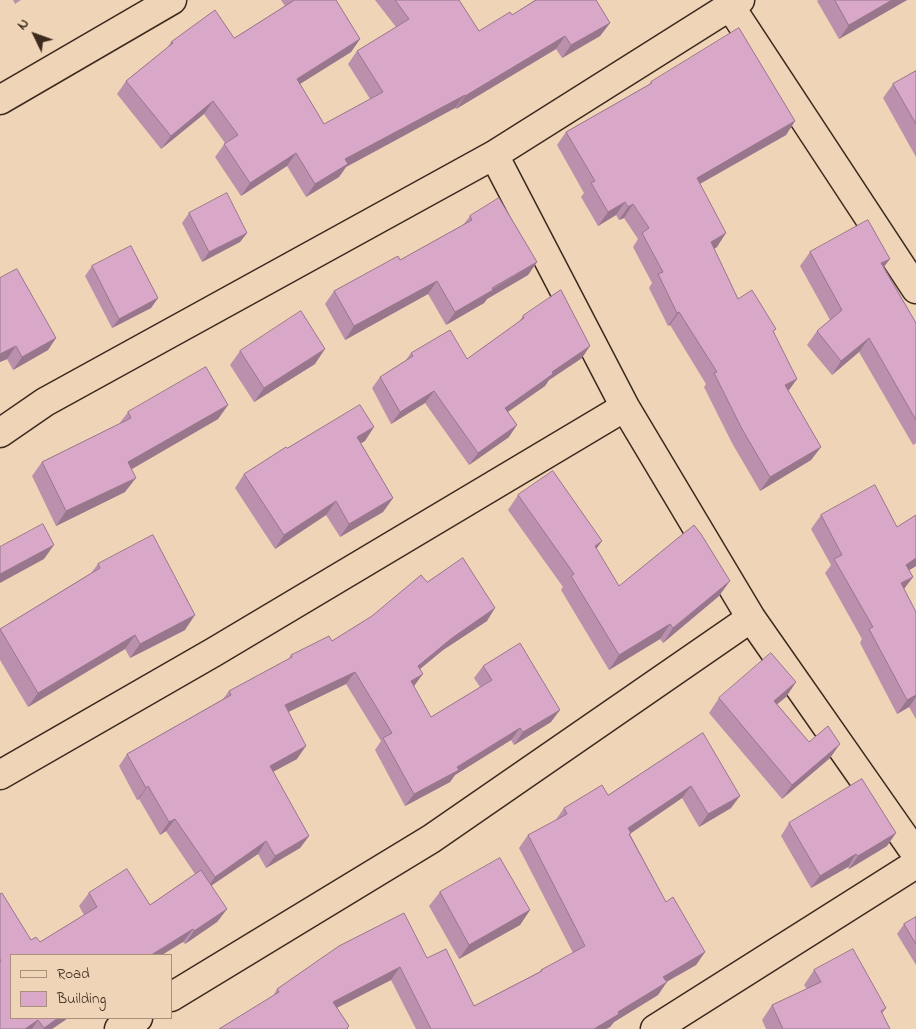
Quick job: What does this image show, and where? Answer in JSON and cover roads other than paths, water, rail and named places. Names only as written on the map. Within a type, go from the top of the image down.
[{"type":"street","points":[[0,100],[168,1]]},
{"type":"street","points":[[0,433],[45,402],[494,156],[735,3],[916,288]]},
{"type":"street","points":[[494,156],[625,407],[751,618],[916,854]]},
{"type":"street","points":[[0,775],[222,647],[625,407]]},
{"type":"street","points":[[172,996],[431,839],[751,618]]},
{"type":"street","points":[[655,1029],[916,864]]},
{"type":"street","points":[[119,1029],[136,1019]]}]
